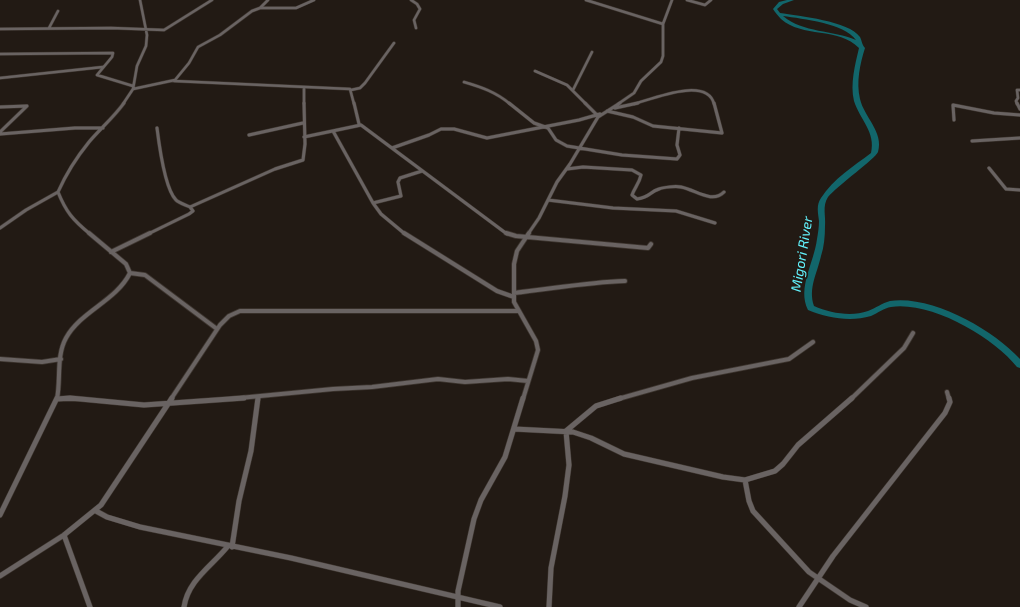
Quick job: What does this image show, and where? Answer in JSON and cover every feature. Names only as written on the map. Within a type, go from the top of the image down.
[{"type":"street","points":[[0,228],[26,210],[58,192],[65,175],[71,166],[127,100],[133,88],[137,66],[146,46],[147,28],[140,0]]},
{"type":"street","points":[[0,29],[166,29],[212,0]]},
{"type":"street","points":[[174,81],[186,68],[198,47],[220,35],[260,8],[268,0]]},
{"type":"street","points":[[260,8],[296,8],[314,0]]},
{"type":"street","points":[[411,0],[417,4],[420,9],[413,21],[416,28]]},
{"type":"street","points":[[586,0],[663,24]]},
{"type":"street","points":[[392,148],[442,129],[454,129],[487,138],[579,120],[597,115],[613,108],[634,94],[640,81],[661,62],[663,53],[663,24],[672,0]]},
{"type":"street","points":[[688,0],[705,5],[712,0]]},
{"type":"street","points":[[49,28],[58,11]]},
{"type":"street","points":[[0,54],[114,53],[97,73],[98,76],[133,88],[174,81],[349,88],[352,90],[360,88],[365,83],[394,43]]},
{"type":"street","points":[[573,90],[592,52]]},
{"type":"street","points":[[0,78],[103,67]]},
{"type":"street","points":[[535,71],[561,82],[573,90],[597,115]]},
{"type":"street","points":[[464,82],[482,87],[497,94],[534,123],[548,128],[554,138],[560,143],[578,149],[626,156],[677,159],[680,155],[677,145],[679,128]]},
{"type":"street","points":[[190,207],[275,169],[303,160],[304,86]]},
{"type":"street","points":[[352,90],[352,100],[359,124]]},
{"type":"street","points":[[605,112],[633,116],[652,125],[722,133],[713,97],[702,91],[695,90],[613,108]]},
{"type":"street","points":[[1020,90],[1016,92],[1018,98],[1016,101],[1020,109]]},
{"type":"street","points":[[954,120],[953,105],[994,113],[1020,115]]},
{"type":"street","points":[[0,107],[27,106],[0,133]]},
{"type":"street","points":[[458,607],[459,585],[474,519],[481,500],[505,457],[534,365],[537,345],[518,311],[514,295],[515,260],[517,251],[539,218],[557,182],[567,169],[595,121],[605,112]]},
{"type":"street","points":[[249,135],[303,123]]},
{"type":"street","points":[[304,136],[333,131],[359,124],[367,128],[441,186],[480,212],[503,232],[512,235],[645,249],[651,244]]},
{"type":"street","points":[[0,133],[75,128],[103,128]]},
{"type":"street","points":[[111,252],[190,214],[193,211],[190,207],[178,201],[174,196],[166,172],[157,128]]},
{"type":"street","points":[[333,131],[380,213],[402,231],[495,289],[514,295],[597,282],[625,281]]},
{"type":"street","points":[[972,140],[1020,138]]},
{"type":"street","points":[[567,169],[583,167],[637,171],[640,174],[639,183],[632,195],[637,199],[646,198],[657,190],[663,188],[680,187],[714,198],[719,197],[724,192]]},
{"type":"street","points":[[989,168],[1006,189],[1020,190]]},
{"type":"street","points":[[373,203],[401,196],[398,185],[400,178],[422,171]]},
{"type":"street","points":[[0,515],[2,504],[57,399],[65,339],[84,316],[126,282],[130,273],[128,267],[70,217],[62,204],[58,192]]},
{"type":"street","points":[[548,200],[614,208],[676,211],[715,223]]},
{"type":"street","points":[[130,273],[140,272],[194,314],[217,329]]},
{"type":"street","points":[[0,576],[64,535],[96,511],[108,497],[217,329],[229,315],[245,310],[336,312],[518,311]]},
{"type":"street","points":[[514,429],[566,431],[581,434],[624,454],[723,477],[745,480],[775,471],[783,464],[798,445],[840,410],[904,348],[913,333]]},
{"type":"street","points":[[566,431],[596,406],[685,380],[789,359],[813,342]]},
{"type":"street","points":[[0,359],[42,362],[61,360]]},
{"type":"street","points":[[57,399],[70,398],[129,405],[258,397],[333,389],[383,386],[438,379],[465,382],[508,379],[528,381]]},
{"type":"street","points":[[799,607],[818,578],[865,514],[887,489],[945,413],[950,402],[947,392]]},
{"type":"street","points":[[184,607],[185,598],[192,585],[230,546],[250,451],[258,397]]},
{"type":"street","points":[[549,607],[551,568],[565,496],[569,465],[566,431]]},
{"type":"street","points":[[745,480],[749,501],[753,511],[809,572],[850,600],[866,607]]},
{"type":"street","points":[[96,511],[121,522],[230,546],[304,560],[345,572],[500,607]]},
{"type":"street","points":[[64,535],[90,607]]},
{"type":"waterway","name":"Migori River","points":[[792,0],[781,3],[775,9],[782,18],[806,29],[846,37],[856,41],[862,48],[856,74],[855,87],[859,107],[870,126],[876,146],[874,154],[841,181],[822,201],[822,225],[819,251],[808,287],[811,308],[840,316],[863,315],[890,304],[907,304],[935,309],[974,328],[1007,352],[1020,365]]},
{"type":"waterway","points":[[780,14],[840,27],[851,32],[858,38],[860,45]]}]
